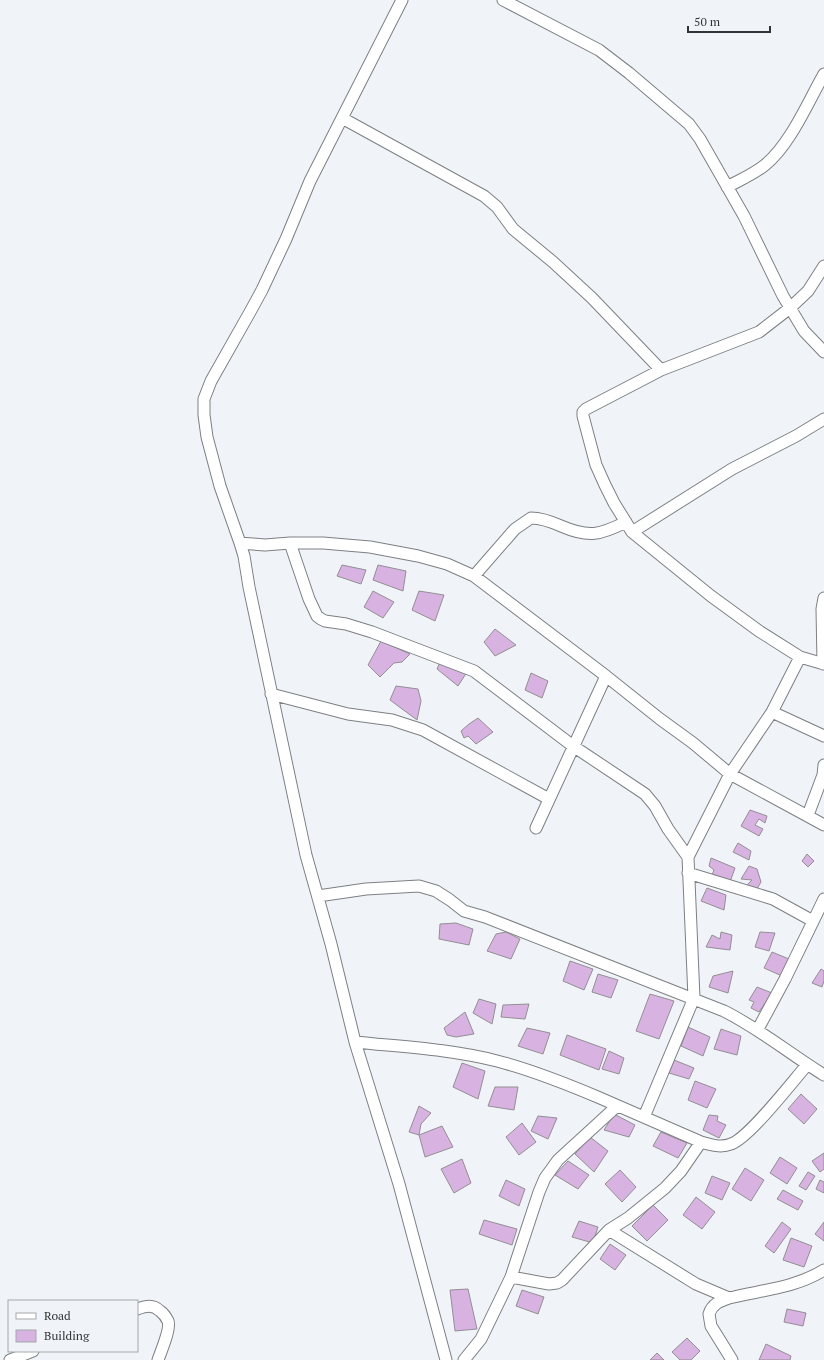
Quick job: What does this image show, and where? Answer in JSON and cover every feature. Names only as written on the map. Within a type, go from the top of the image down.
[{"type":"street","points":[[402,0],[310,181],[286,239],[262,290],[211,381],[204,399],[204,415],[207,437],[220,486],[244,556],[248,587],[306,855],[331,944],[355,1042],[398,1184],[446,1360]]},
{"type":"street","points":[[510,2],[599,50],[681,116],[694,131],[744,216],[790,308],[804,331],[824,352]]},
{"type":"street","points":[[727,187],[765,165],[779,149],[795,127],[824,74]]},
{"type":"street","points":[[342,118],[484,196],[497,207],[513,229],[553,262],[592,298],[661,370]]},
{"type":"street","points":[[824,266],[808,291],[790,308],[758,332],[661,370],[586,409],[583,414],[596,465],[614,503],[629,527],[711,596],[759,631],[800,657],[823,664],[821,618],[824,598]]},
{"type":"street","points":[[474,576],[515,529],[531,518],[549,521],[569,530],[593,534],[629,527],[732,469],[796,436],[824,419]]},
{"type":"street","points":[[240,543],[265,545],[290,543],[344,544],[418,556],[447,564],[474,576],[693,743],[730,774],[824,824]]},
{"type":"street","points":[[290,543],[309,599],[317,616],[325,621],[346,624],[372,632],[474,671],[573,746],[645,794],[655,806],[668,829],[688,857]]},
{"type":"street","points":[[644,1117],[694,998],[688,857],[730,774],[772,712],[800,657]]},
{"type":"street","points":[[536,828],[606,676]]},
{"type":"street","points":[[271,694],[348,714],[392,720],[423,730],[549,799]]},
{"type":"street","points":[[772,712],[824,736]]},
{"type":"street","points":[[808,815],[824,772]]},
{"type":"street","points":[[688,873],[773,899],[813,921]]},
{"type":"street","points":[[318,896],[366,889],[413,886],[424,887],[436,892],[470,914],[485,917],[724,1011],[758,1029],[807,1065],[823,1073]]},
{"type":"street","points":[[758,1029],[824,899]]},
{"type":"street","points":[[355,1042],[433,1049],[498,1061],[532,1072],[644,1117],[701,1142],[720,1146],[729,1145],[737,1141],[754,1125],[807,1065]]},
{"type":"street","points":[[464,1360],[481,1339],[511,1277],[536,1199],[545,1178],[558,1160],[617,1106]]},
{"type":"street","points":[[511,1277],[549,1284],[557,1283],[562,1280],[610,1230],[628,1218],[665,1188],[681,1171],[701,1142]]},
{"type":"street","points":[[610,1230],[696,1284],[730,1298]]},
{"type":"street","points":[[732,1360],[711,1326],[709,1318],[710,1312],[714,1305],[721,1300],[791,1285],[824,1270]]},
{"type":"street","points":[[138,1309],[152,1306],[158,1309],[168,1320],[168,1329],[158,1360]]},
{"type":"street","points":[[10,1360],[30,1352]]},
{"type":"building","points":[[342,565],[366,570],[361,584],[337,576]]},
{"type":"building","points":[[378,565],[406,571],[403,591],[373,580]]},
{"type":"building","points":[[373,591],[394,602],[383,618],[364,607]]},
{"type":"building","points":[[419,591],[444,595],[435,621],[412,610]]},
{"type":"building","points":[[495,629],[516,645],[495,656],[484,642]]},
{"type":"building","points":[[381,641],[410,654],[402,662],[394,663],[380,677],[368,665]]},
{"type":"building","points":[[440,662],[467,672],[458,686],[437,669]]},
{"type":"building","points":[[531,673],[548,681],[542,698],[525,690]]},
{"type":"building","points":[[396,686],[418,689],[421,701],[417,720],[390,700]]},
{"type":"building","points":[[478,718],[493,732],[476,744],[468,736],[464,738],[461,731]]},
{"type":"building","points":[[750,810],[767,816],[765,823],[759,819],[755,825],[763,829],[759,836],[741,826]]},
{"type":"building","points":[[738,843],[751,851],[749,860],[733,852]]},
{"type":"building","points":[[807,854],[814,861],[808,867],[802,861]]},
{"type":"building","points":[[711,858],[735,868],[730,882],[712,875],[714,870],[709,866]]},
{"type":"building","points":[[749,866],[757,869],[761,882],[757,889],[747,885],[752,880],[741,879]]},
{"type":"building","points":[[707,888],[726,895],[724,910],[701,901]]},
{"type":"building","points":[[456,923],[473,929],[469,945],[439,939],[440,924]]},
{"type":"building","points":[[506,932],[520,939],[511,959],[487,951],[496,934]]},
{"type":"building","points":[[721,932],[732,935],[730,950],[706,947],[712,935],[720,939]]},
{"type":"building","points":[[760,932],[775,933],[769,951],[755,947]]},
{"type":"building","points":[[772,952],[789,959],[782,976],[764,968]]},
{"type":"building","points":[[570,961],[593,969],[584,990],[563,981]]},
{"type":"building","points":[[821,969],[824,971],[824,981],[822,987],[812,983]]},
{"type":"building","points":[[733,971],[728,993],[709,987],[713,976]]},
{"type":"building","points":[[598,974],[618,980],[611,998],[592,992]]},
{"type":"building","points":[[757,987],[772,993],[759,1012],[751,1008],[754,1002],[749,1000]]},
{"type":"building","points":[[650,994],[674,1001],[659,1039],[636,1031]]},
{"type":"building","points":[[479,999],[496,1004],[492,1024],[473,1013]]},
{"type":"building","points":[[529,1004],[525,1019],[501,1017],[503,1005]]},
{"type":"building","points":[[465,1012],[474,1034],[456,1037],[447,1035],[444,1028]]},
{"type":"building","points":[[688,1027],[710,1037],[703,1056],[681,1046]]},
{"type":"building","points":[[527,1028],[550,1033],[543,1054],[518,1046]]},
{"type":"building","points":[[721,1029],[741,1036],[737,1055],[714,1049]]},
{"type":"building","points":[[567,1035],[606,1049],[599,1070],[560,1055]]},
{"type":"building","points":[[609,1051],[624,1058],[619,1074],[602,1069]]},
{"type":"building","points":[[674,1060],[694,1068],[689,1079],[669,1073]]},
{"type":"building","points":[[462,1063],[485,1071],[478,1099],[453,1087]]},
{"type":"building","points":[[695,1081],[716,1089],[707,1108],[688,1100]]},
{"type":"building","points":[[495,1087],[518,1087],[514,1110],[488,1106]]},
{"type":"building","points":[[801,1094],[817,1109],[804,1124],[788,1109]]},
{"type":"building","points":[[419,1106],[431,1113],[421,1124],[419,1135],[409,1132]]},
{"type":"building","points":[[614,1114],[635,1125],[629,1137],[604,1130]]},
{"type":"building","points":[[709,1115],[718,1116],[717,1121],[726,1125],[719,1138],[703,1130]]},
{"type":"building","points":[[538,1116],[557,1118],[548,1139],[531,1131]]},
{"type":"building","points":[[522,1123],[536,1142],[519,1155],[506,1137]]},
{"type":"building","points":[[442,1126],[453,1147],[425,1157],[419,1135]]},
{"type":"building","points":[[661,1132],[687,1143],[678,1158],[653,1146]]},
{"type":"building","points":[[590,1137],[608,1151],[594,1172],[575,1154]]},
{"type":"building","points":[[824,1153],[824,1169],[820,1172],[812,1161]]},
{"type":"building","points":[[780,1157],[797,1168],[787,1184],[770,1173]]},
{"type":"building","points":[[462,1159],[471,1183],[454,1193],[441,1169]]},
{"type":"building","points":[[568,1161],[589,1175],[578,1189],[555,1175]]},
{"type":"building","points":[[745,1168],[764,1180],[751,1201],[732,1189]]},
{"type":"building","points":[[620,1170],[636,1187],[622,1202],[605,1184]]},
{"type":"building","points":[[808,1172],[815,1176],[806,1190],[799,1186]]},
{"type":"building","points":[[712,1176],[730,1183],[722,1200],[705,1193]]},
{"type":"building","points":[[506,1180],[525,1189],[519,1206],[499,1196]]},
{"type":"building","points":[[820,1180],[824,1182],[824,1193],[816,1189]]},
{"type":"building","points":[[783,1190],[803,1201],[798,1210],[777,1199]]},
{"type":"building","points":[[696,1197],[715,1212],[702,1229],[683,1215]]},
{"type":"building","points":[[653,1205],[668,1220],[647,1241],[632,1226]]},
{"type":"building","points":[[484,1220],[517,1229],[512,1245],[479,1234]]},
{"type":"building","points":[[579,1221],[598,1227],[593,1243],[572,1237]]},
{"type":"building","points":[[782,1222],[791,1229],[774,1253],[765,1246]]},
{"type":"building","points":[[824,1222],[824,1241],[815,1234]]},
{"type":"building","points":[[791,1238],[812,1246],[804,1267],[783,1260]]},
{"type":"building","points":[[610,1244],[626,1255],[615,1270],[600,1259]]},
{"type":"building","points":[[468,1289],[477,1329],[455,1331],[450,1290]]},
{"type":"building","points":[[522,1290],[544,1297],[538,1314],[516,1306]]},
{"type":"building","points":[[787,1309],[806,1313],[803,1326],[784,1322]]},
{"type":"building","points":[[687,1338],[700,1351],[691,1360],[680,1360],[672,1352]]},
{"type":"building","points":[[766,1344],[791,1356],[790,1360],[759,1360]]},
{"type":"building","points":[[657,1353],[664,1360],[650,1360]]}]
